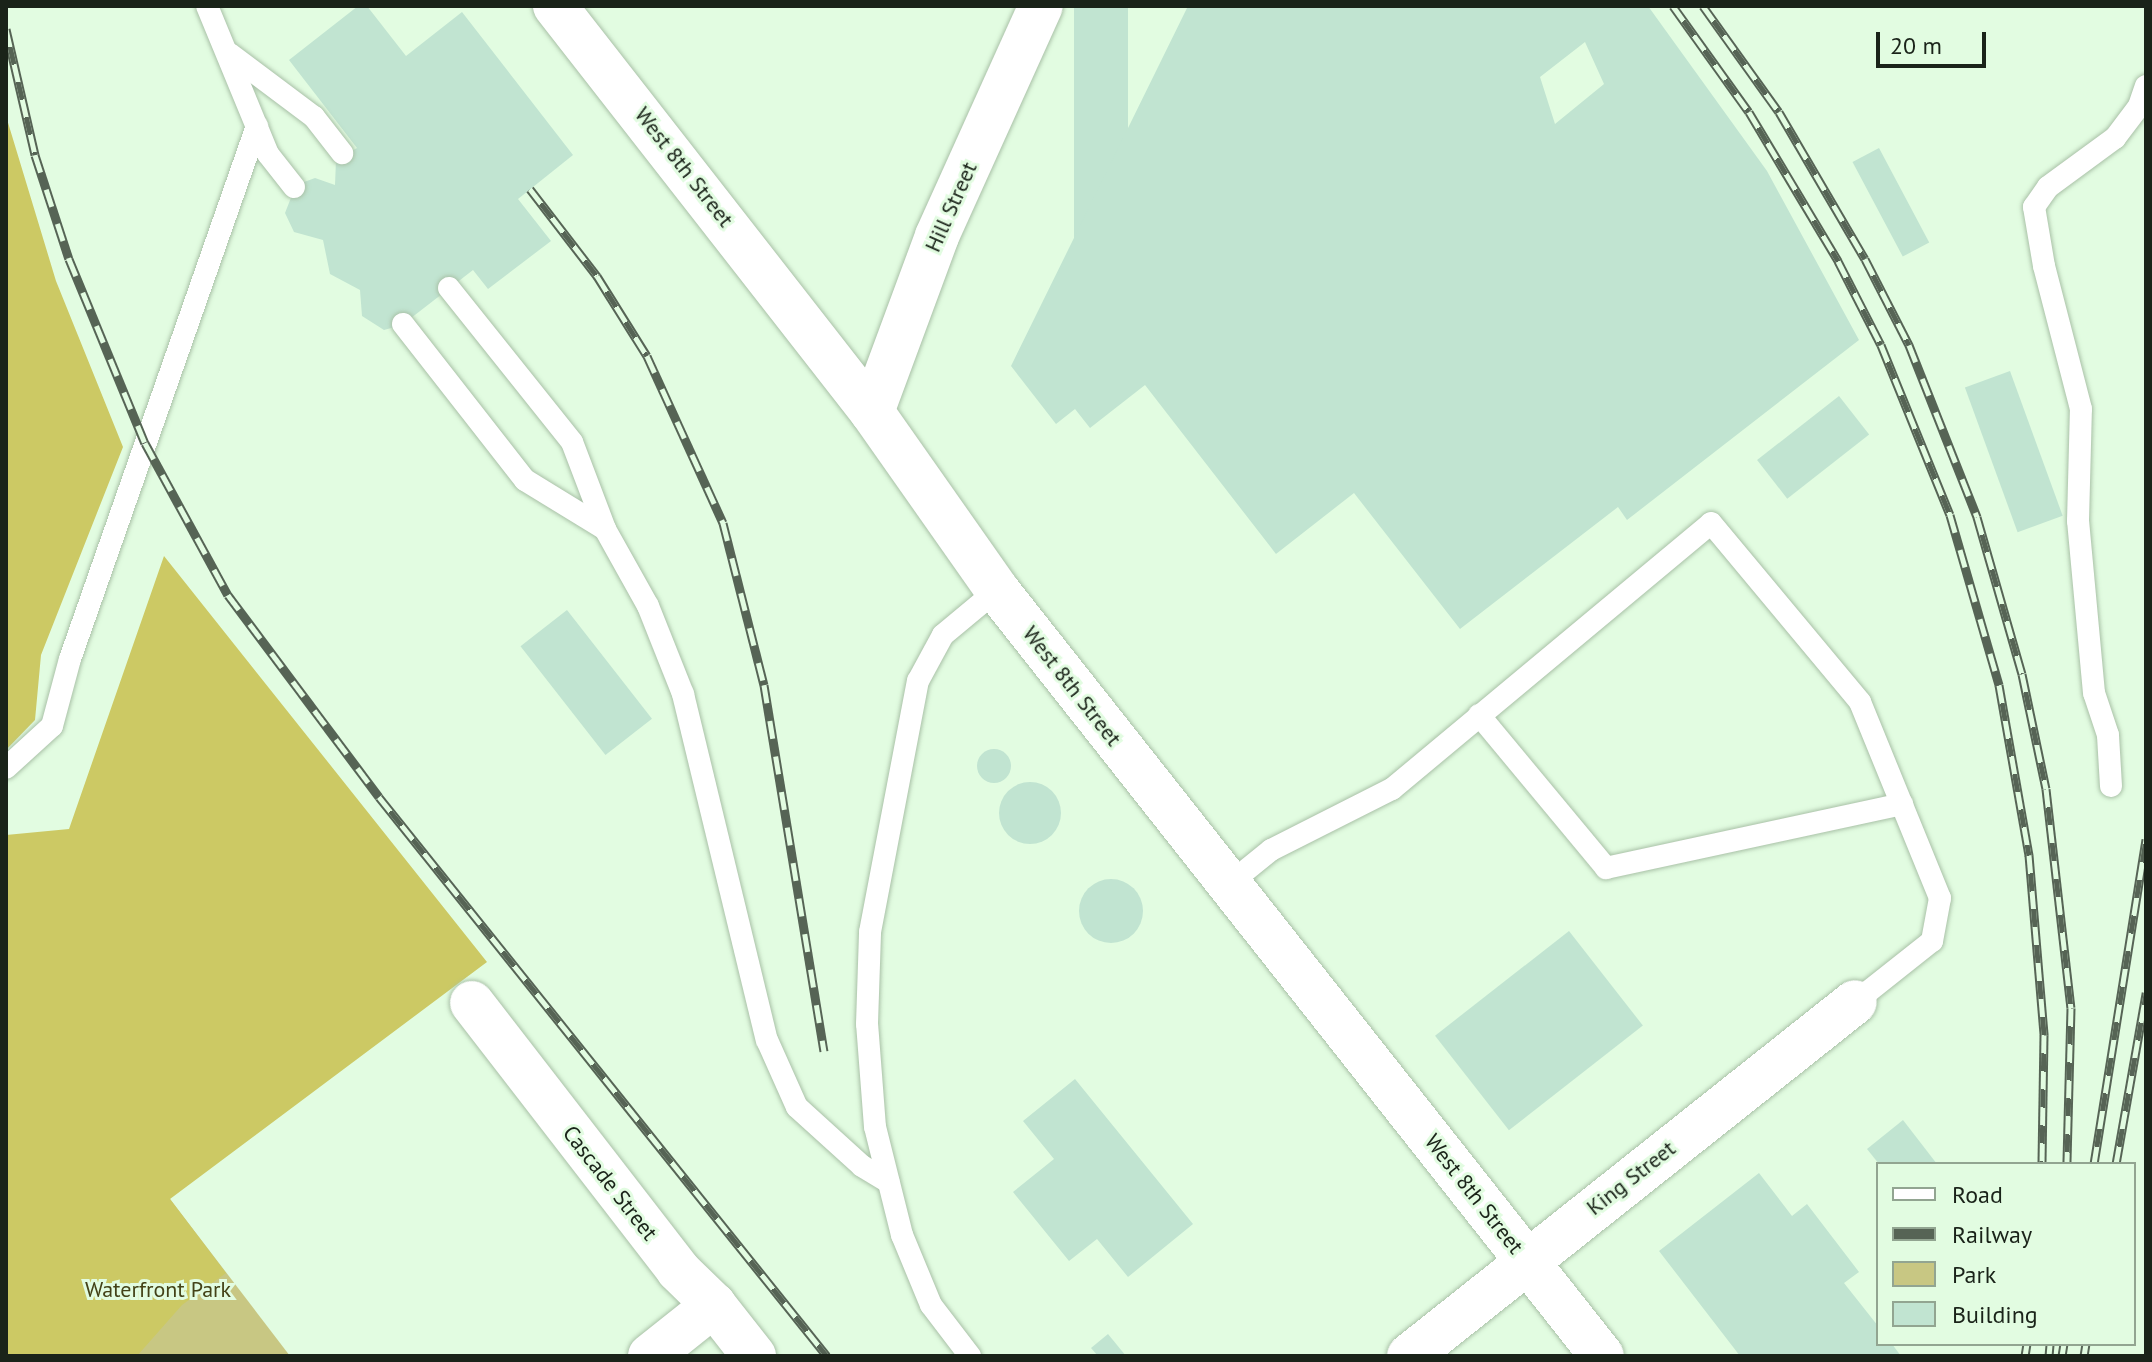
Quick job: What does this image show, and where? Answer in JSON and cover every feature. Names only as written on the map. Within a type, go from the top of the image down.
[{"type":"street","name":"West 8th Street","points":[[555,6],[872,412],[997,590],[1602,1356]]},
{"type":"street","name":"Hill Street","points":[[872,412],[937,236],[1041,6]]},
{"type":"street","name":"King Street","points":[[1409,1356],[1855,1002]]},
{"type":"street","name":"Cascade Street","points":[[472,1003],[678,1270],[714,1305],[754,1356]]},
{"type":"street","points":[[650,1356],[714,1305]]},
{"type":"lane","points":[[207,6],[230,54],[268,154],[294,187]]},
{"type":"lane","points":[[230,54],[314,117],[342,153]]},
{"type":"lane","points":[[2111,786],[2108,735],[2094,693],[2078,521],[2081,409],[2044,266],[2034,207],[2048,187],[2115,138],[2139,106],[2146,86]]},
{"type":"lane","points":[[6,768],[52,726],[70,659],[257,126]]},
{"type":"lane","points":[[449,288],[572,442],[605,529],[648,606],[683,694],[767,1040],[797,1107],[862,1166],[889,1182]]},
{"type":"lane","points":[[403,324],[525,480],[605,529]]},
{"type":"lane","points":[[1229,884],[1271,850],[1392,789],[1711,523],[1860,702],[1940,898],[1932,941],[1855,1002]]},
{"type":"lane","points":[[970,1356],[931,1305],[902,1235],[875,1127],[867,1024],[870,932],[890,806],[918,681],[943,635],[997,590]]},
{"type":"lane","points":[[1479,715],[1606,868],[1902,804]]},
{"type":"green space","points":[[6,116],[56,281],[123,447],[41,655],[35,720],[6,750]]},
{"type":"green space","points":[[164,556],[487,962],[170,1199],[226,1273],[182,1305],[137,1356],[6,1356],[6,835],[69,829]]},
{"type":"green space","name":"Waterfront Park","points":[[170,1199],[290,1356],[6,1356]]},
{"type":"building","points":[[358,6],[367,6],[406,56],[462,12],[573,155],[518,199],[551,241],[488,289],[473,270],[402,325],[384,330],[362,316],[360,290],[330,274],[323,240],[294,232],[285,213],[296,185],[315,178],[335,185],[336,160],[357,148],[289,60]]},
{"type":"building","points":[[1074,6],[1128,6],[1128,346],[1074,346]]},
{"type":"building","points":[[1188,6],[1648,6],[1767,171],[1859,340],[1627,520],[1618,507],[1460,629],[1354,493],[1276,554],[1145,385],[1090,428],[1075,409],[1056,424],[1011,366]],"holes":[[[1585,42],[1604,84],[1555,124],[1540,77]]]},
{"type":"building","points":[[1879,148],[1929,242],[1903,257],[1853,162]]},
{"type":"building","points":[[2010,371],[2063,516],[2018,532],[1965,387]]},
{"type":"building","points":[[1839,396],[1869,435],[1787,499],[1757,460]]},
{"type":"building","points":[[567,610],[652,719],[605,755],[521,646]]},
{"type":"building","points":[[994,749],[1006,754],[1011,766],[1006,778],[994,783],[982,778],[977,766],[982,754]]},
{"type":"building","points":[[1030,782],[1042,784],[1052,791],[1059,801],[1059,825],[1052,835],[1042,842],[1030,844],[1018,842],[1008,835],[1001,825],[999,813],[1001,801],[1008,791],[1018,784]]},
{"type":"building","points":[[1105,879],[1117,879],[1134,888],[1141,899],[1141,923],[1134,934],[1117,943],[1105,943],[1093,938],[1084,929],[1079,917],[1079,905],[1084,893],[1093,884]]},
{"type":"building","points":[[1569,931],[1643,1026],[1509,1130],[1435,1036]]},
{"type":"building","points":[[1075,1079],[1193,1224],[1128,1277],[1097,1239],[1069,1261],[1013,1192],[1054,1159],[1023,1121]]},
{"type":"building","points":[[1903,1120],[1935,1162],[1877,1162],[1867,1149]]},
{"type":"building","points":[[1759,1173],[1792,1216],[1807,1204],[1859,1272],[1844,1283],[1876,1323],[1876,1346],[1894,1346],[1901,1356],[1740,1356],[1659,1251]]},
{"type":"building","points":[[1108,1334],[1126,1356],[1098,1356],[1091,1348]]},
{"type":"railway","points":[[1673,6],[1749,112],[1838,261],[1881,345],[1950,515],[1999,685],[2029,855],[2044,1035],[2042,1162]]},
{"type":"railway","points":[[1703,6],[1779,112],[1865,259],[1909,345],[1977,517],[2022,674],[2046,789],[2071,1008],[2067,1162]]},
{"type":"railway","points":[[6,29],[35,155],[69,259],[145,443],[228,595],[379,797],[827,1356]]},
{"type":"railway","points":[[530,189],[597,276],[647,356],[723,523],[764,685],[824,1051]]},
{"type":"railway","points":[[2094,1162],[2146,839]]},
{"type":"railway","points":[[2116,1162],[2146,993]]},
{"type":"railway","points":[[2025,1356],[2027,1346]]},
{"type":"railway","points":[[2049,1356],[2050,1346]]},
{"type":"railway","points":[[2062,1356],[2064,1346]]},
{"type":"railway","points":[[2084,1356],[2086,1346]]}]
